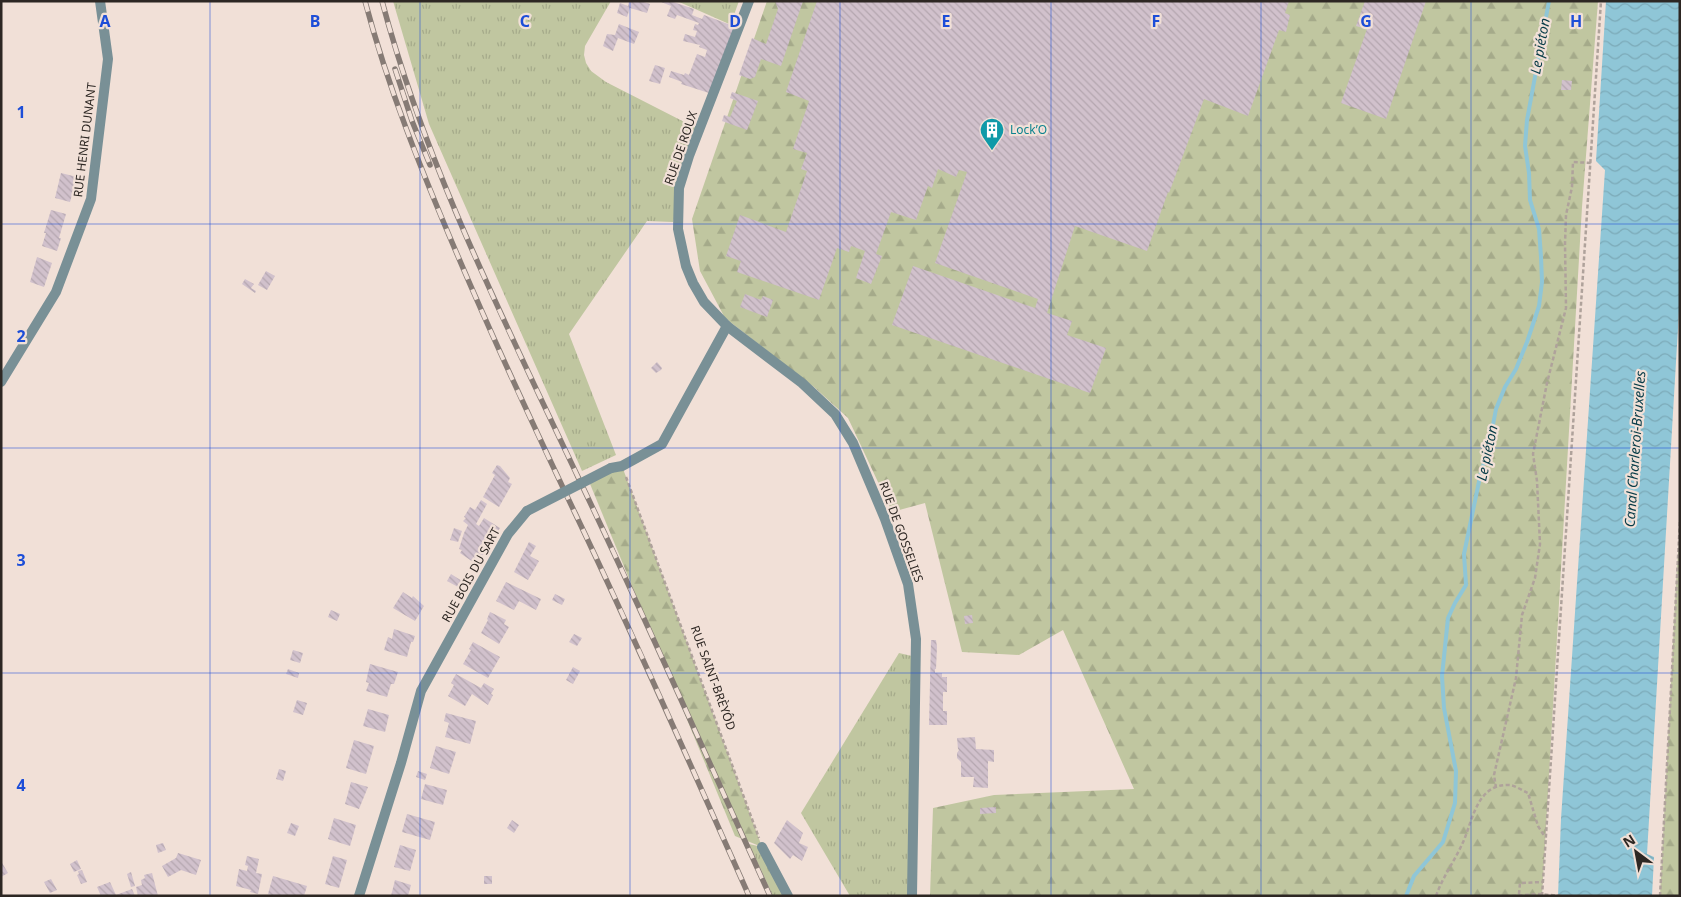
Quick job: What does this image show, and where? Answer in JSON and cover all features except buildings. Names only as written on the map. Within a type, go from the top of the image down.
[{"type":"street","name":"RUE HENRI DUNANT","points":[[1,382],[56,292],[91,199],[108,59],[100,1]]},
{"type":"street","name":"RUE DE ROUX","points":[[727,326],[704,302],[686,266],[678,229],[679,188],[689,156],[749,1]]},
{"type":"street","name":"RUE BOIS DU SART","points":[[359,896],[401,764],[421,691],[508,534],[527,511],[611,468],[622,466],[662,444],[727,326]]},
{"type":"street","name":"RUE DE GOSSELIES","points":[[727,326],[802,383],[835,414],[844,426],[885,519],[908,584],[916,648],[912,896]]},
{"type":"street","points":[[762,847],[788,896]]},
{"type":"path","points":[[1542,896],[1601,1]]},
{"type":"path","points":[[1496,788],[1494,775],[1516,678],[1522,615],[1534,578],[1540,544],[1537,481],[1533,454],[1547,383],[1566,308],[1566,215],[1572,187],[1573,162],[1591,163]]},
{"type":"path","name":"RUE SAINT-BRÈYÔD","points":[[622,466],[762,847]]},
{"type":"path","points":[[1660,896],[1680,520]]},
{"type":"path","points":[[1436,896],[1464,840],[1482,796],[1496,788],[1511,785],[1528,793],[1538,826],[1545,838]]},
{"type":"path","points":[[1519,894],[1520,883],[1543,882]]},
{"type":"path","points":[[1512,896],[1538,894],[1562,896]]},
{"type":"green space","points":[[393,1],[611,1],[585,46],[584,55],[591,71],[606,82],[700,130],[673,222],[647,221],[569,334],[616,455],[582,471],[429,124]]},
{"type":"green space","points":[[677,1],[739,1],[735,12],[736,27]]},
{"type":"green space","points":[[767,1],[1598,1],[1582,207],[1542,896],[930,896],[933,808],[994,795],[1134,789],[1063,630],[1019,655],[962,652],[925,503],[892,512],[848,418],[814,387],[725,318],[700,271],[692,219]]},
{"type":"green space","points":[[622,466],[762,847],[735,836],[588,479]]},
{"type":"green space","points":[[1680,532],[1680,896],[1660,896],[1677,565]]},
{"type":"green space","points":[[899,653],[916,657],[908,896],[850,896],[801,813]]},
{"type":"green space","points":[[749,844],[762,847],[787,896],[773,896]]},
{"type":"water","name":"Canal Charleroi-Bruxelles","points":[[1606,1],[1680,1],[1680,294],[1647,854],[1654,857],[1652,896],[1558,896],[1561,819],[1605,170],[1596,161]]},
{"type":"waterway","name":"Le piéton","points":[[1406,896],[1414,876],[1443,842],[1455,803],[1456,771],[1444,708],[1442,676],[1448,618],[1466,585],[1464,554],[1496,409],[1505,387],[1516,369],[1539,306],[1542,282],[1539,229],[1530,200],[1525,146],[1527,120],[1549,1]]},
{"type":"railway","points":[[365,1],[384,66],[406,129],[457,254],[514,384],[597,560],[749,896]]},
{"type":"railway","points":[[382,1],[400,63],[421,124],[469,243],[627,581],[770,896]]},
{"type":"railway","points":[[395,69],[412,121],[430,165]]},
{"type":"place","name":"Lock’O","points":[[992,151]]}]
